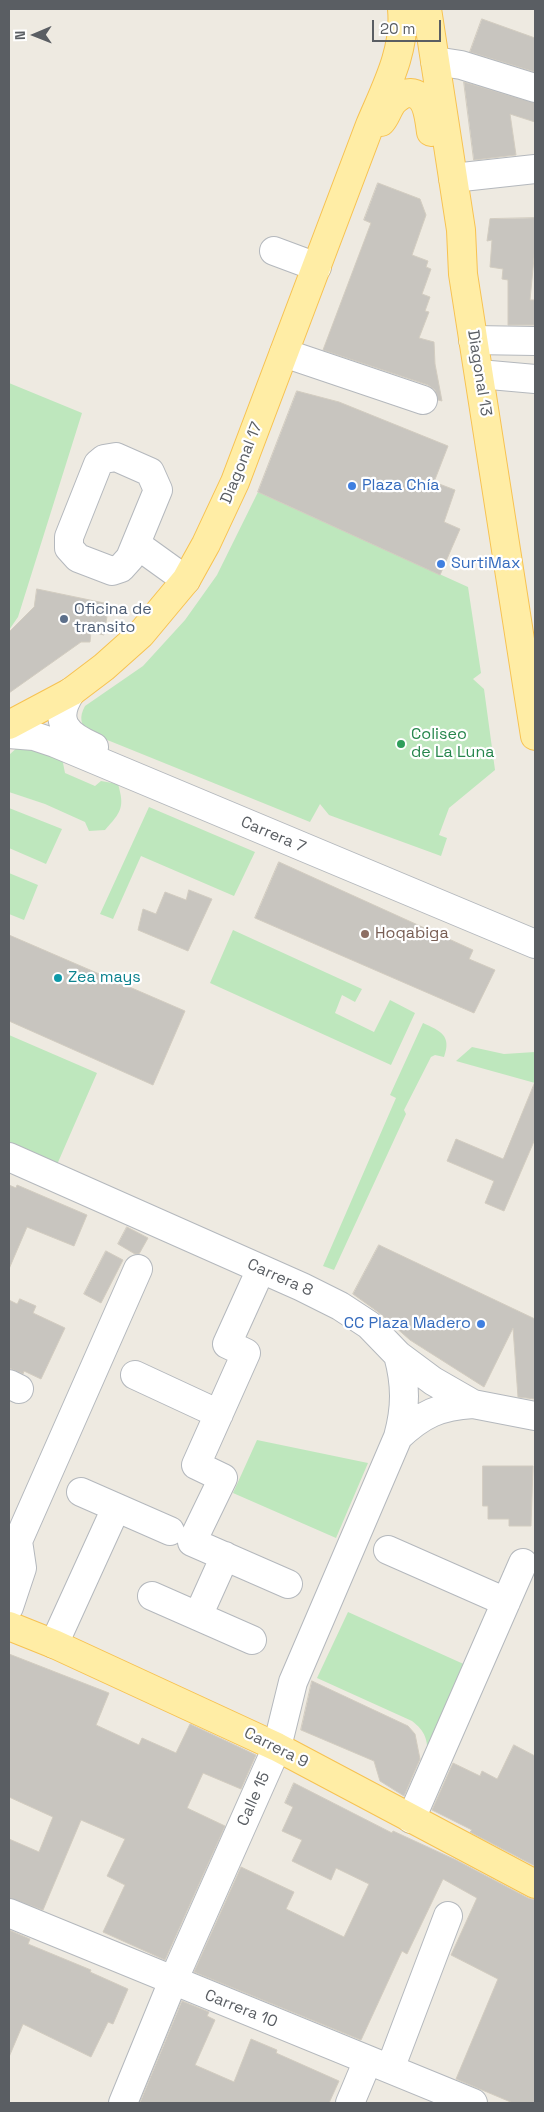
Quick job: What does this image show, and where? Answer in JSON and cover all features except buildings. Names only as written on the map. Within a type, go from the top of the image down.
[{"type":"main road","points":[[370,124],[389,81],[399,49],[402,34],[402,9]]},
{"type":"main road","name":"Diagonal 13","points":[[427,9],[461,230],[463,274],[473,340],[491,375],[530,664],[535,736]]},
{"type":"main road","points":[[370,124],[383,122],[392,103],[402,94],[412,93],[422,98],[428,110],[443,212],[461,230]]},
{"type":"main road","name":"Diagonal 17","points":[[9,725],[71,692],[104,667],[141,634],[186,580],[206,544],[232,489],[370,124]]},
{"type":"main road","name":"Carrera 9","points":[[9,1626],[54,1644],[278,1747],[535,1884]]},
{"type":"street","points":[[435,61],[461,65],[535,88]]},
{"type":"street","points":[[453,178],[535,169]]},
{"type":"street","points":[[274,251],[317,268]]},
{"type":"street","points":[[473,340],[535,341]]},
{"type":"street","points":[[284,353],[423,400]]},
{"type":"street","points":[[491,375],[535,379]]},
{"type":"street","points":[[136,544],[186,580]]},
{"type":"street","name":"Carrera 7","points":[[71,692],[64,703],[62,721],[72,736],[81,742],[535,931]]},
{"type":"street","name":"Carrera 7","points":[[9,734],[34,736],[55,743],[535,944]]},
{"type":"street","name":"Carrera 8","points":[[9,1158],[261,1269],[340,1306],[369,1326],[398,1355],[433,1381],[473,1404],[535,1416]]},
{"type":"street","points":[[9,1607],[22,1568],[18,1541],[138,1269]]},
{"type":"street","points":[[261,1269],[227,1344],[246,1353],[196,1465],[223,1478],[192,1542],[288,1584]]},
{"type":"street","name":"Calle 15","points":[[123,2103],[173,1981],[278,1747],[293,1682],[398,1437],[404,1416],[406,1396],[404,1375],[398,1355]]},
{"type":"street","points":[[135,1376],[219,1414]]},
{"type":"street","name":"Calle 15","points":[[398,1437],[413,1422],[432,1412],[452,1406],[473,1404]]},
{"type":"street","points":[[82,1492],[170,1531]]},
{"type":"street","points":[[54,1644],[116,1508]]},
{"type":"street","points":[[388,1550],[506,1602]]},
{"type":"street","points":[[198,1616],[225,1556]]},
{"type":"street","points":[[411,1819],[523,1563]]},
{"type":"street","points":[[152,1596],[252,1640]]},
{"type":"street","name":"Carrera 10","points":[[9,1913],[473,2103]]},
{"type":"street","points":[[350,2103],[379,2065],[448,1916]]},
{"type":"green space","points":[[9,383],[82,413],[18,617],[9,630]]},
{"type":"green space","points":[[258,492],[468,587],[481,673],[473,679],[484,689],[495,770],[449,808],[439,835],[447,838],[441,856],[329,815],[320,804],[310,822],[90,733],[82,724],[81,717],[85,706],[143,666],[185,620],[217,575]]},
{"type":"green space","points":[[20,745],[62,758],[65,773],[95,786],[101,781],[118,784],[121,804],[115,819],[105,830],[89,831],[85,822],[45,804],[9,792],[9,755]]},
{"type":"green space","points":[[149,807],[255,852],[234,896],[141,856],[113,919],[100,914]]},
{"type":"green space","points":[[9,808],[62,829],[46,864],[9,848]]},
{"type":"green space","points":[[9,873],[38,885],[24,920],[9,914]]},
{"type":"green space","points":[[233,930],[362,989],[355,1002],[342,995],[335,1013],[374,1032],[390,1000],[415,1013],[391,1065],[210,983]]},
{"type":"green space","points":[[423,1023],[443,1035],[446,1044],[444,1057],[435,1055],[431,1057],[404,1110],[406,1114],[334,1270],[323,1266],[396,1098],[390,1095]]},
{"type":"green space","points":[[9,1035],[97,1073],[52,1176],[9,1157]]},
{"type":"green space","points":[[472,1047],[504,1054],[535,1052],[535,1083],[456,1061]]},
{"type":"green space","points":[[257,1440],[368,1463],[336,1538],[233,1493]]},
{"type":"green space","points":[[348,1612],[468,1666],[428,1756],[425,1736],[412,1721],[317,1678]]},
{"type":"place","name":"Plaza Chía","points":[[352,486]]},
{"type":"place","name":"SurtiMax","points":[[441,564]]},
{"type":"place","name":"Oficina de transito","points":[[64,619]]},
{"type":"place","name":"Coliseo de La Luna","points":[[401,744]]},
{"type":"place","name":"Hoqabiga","points":[[365,934]]},
{"type":"place","name":"Zea mays","points":[[58,978]]},
{"type":"place","name":"CC Plaza Madero","points":[[481,1324]]}]
